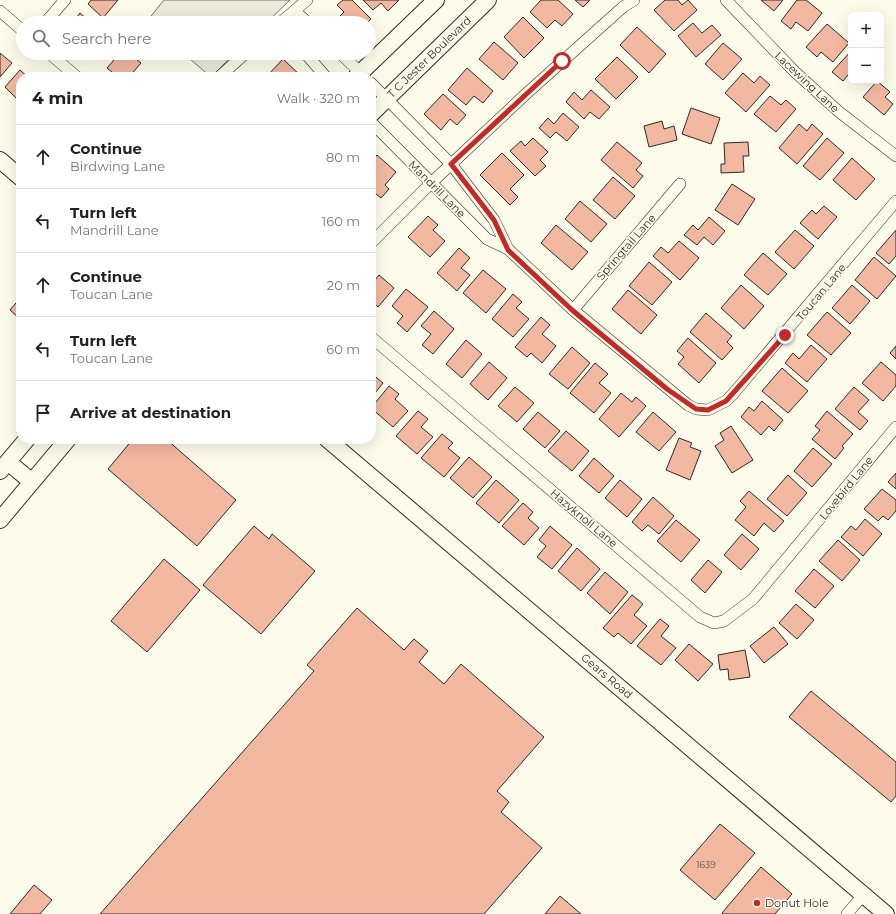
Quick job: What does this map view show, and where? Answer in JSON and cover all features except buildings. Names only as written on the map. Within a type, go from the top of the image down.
[{"type":"main road","points":[[369,72],[436,0]]},
{"type":"main road","name":"T C Jester Boulevard","points":[[376,109],[488,0]]},
{"type":"main road","points":[[0,160],[16,174]]},
{"type":"main road","points":[[23,444],[4,466],[32,482]]},
{"type":"main road","points":[[0,520],[64,444]]},
{"type":"main road","name":"Gears Road","points":[[334,444],[886,914]]},
{"type":"street","points":[[51,16],[65,0]]},
{"type":"street","points":[[289,16],[307,0]]},
{"type":"street","points":[[376,238],[430,184],[545,77],[623,7],[634,0]]},
{"type":"street","name":"Lacewing Lane","points":[[726,0],[795,72],[838,111],[896,156]]},
{"type":"street","points":[[0,11],[16,25]]},
{"type":"street","points":[[295,11],[300,16]]},
{"type":"street","points":[[57,60],[71,72]]},
{"type":"street","points":[[224,72],[238,60]]},
{"type":"street","points":[[311,60],[322,72]]},
{"type":"street","name":"Mandrill Lane","points":[[347,60],[359,72]]},
{"type":"street","name":"Mandrill Lane","points":[[376,88],[451,164],[494,220],[508,250]]},
{"type":"street","name":"Mandrill Lane","points":[[376,127],[430,184],[487,239],[508,250],[572,310],[666,387]]},
{"type":"street","name":"Springtail Lane","points":[[572,310],[680,184]]},
{"type":"street","name":"Toucan Lane","points":[[666,387],[696,409],[708,410],[726,401],[785,335],[896,201]]},
{"type":"street","name":"Hazyknoll Lane","points":[[376,341],[700,617],[714,623],[724,621],[737,613],[753,599],[795,550]]},
{"type":"street","name":"Lovebird Lane","points":[[795,550],[896,427]]},
{"type":"street","points":[[847,914],[863,895]]},
{"type":"shaded area","points":[[164,0],[290,0],[273,16],[151,16]]},
{"type":"shaded area","points":[[191,60],[228,60],[216,72],[205,72]]},
{"type":"place","name":"Donut Hole","points":[[757,903]]},
{"type":"route","points":[[562,61],[451,164],[494,220],[508,250],[572,310],[667,389],[688,405],[696,409],[708,410],[726,401],[785,335]]}]
